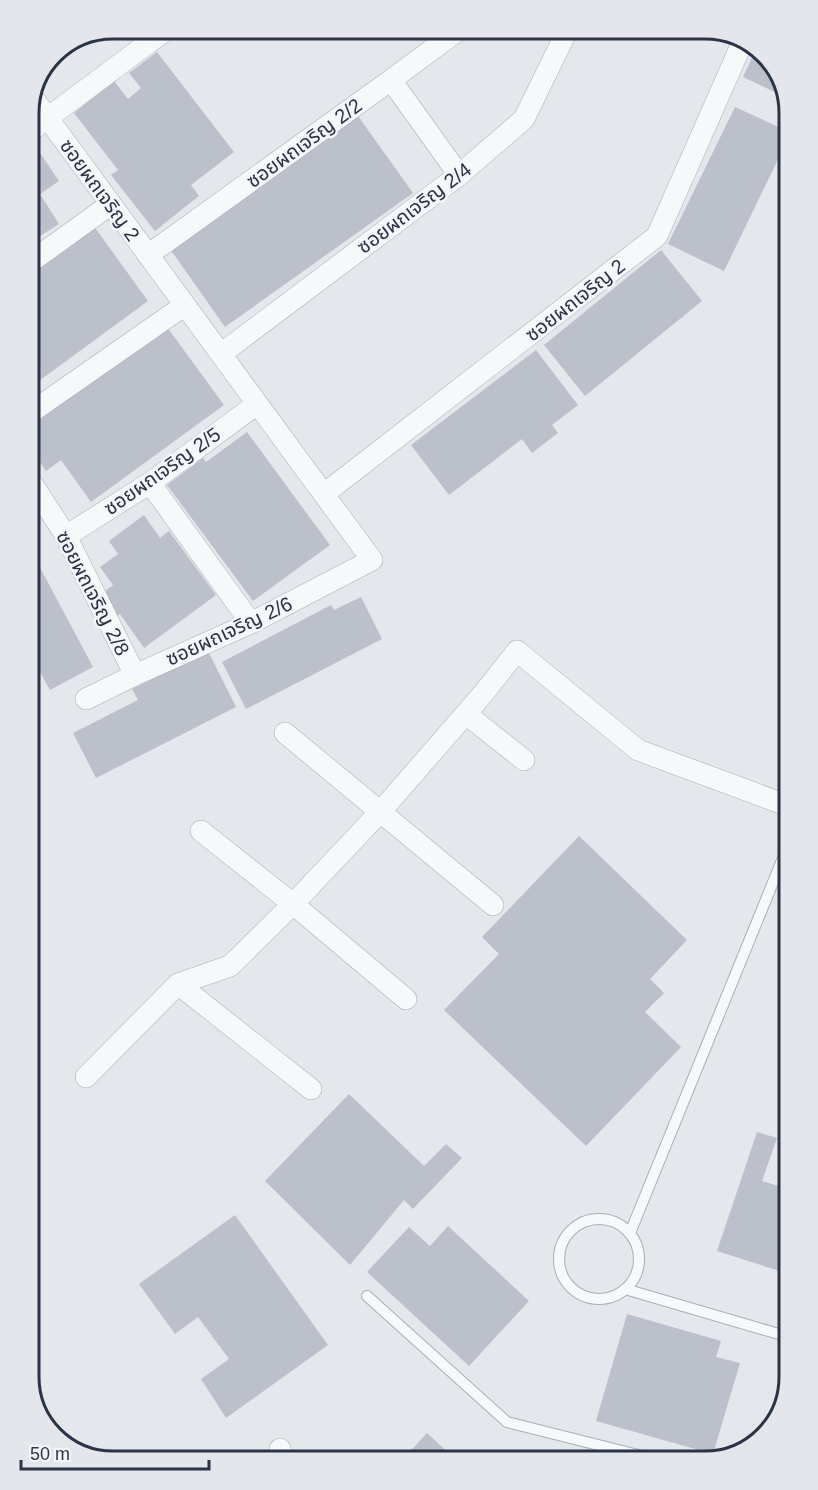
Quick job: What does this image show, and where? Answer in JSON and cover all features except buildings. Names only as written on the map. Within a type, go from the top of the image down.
[{"type":"street","points":[[39,125],[152,39]]},
{"type":"street","name":"ซอยผถเจริญ 2/2","points":[[148,255],[446,39]]},
{"type":"street","name":"ซอยผถเจริญ 2/4","points":[[220,354],[459,175],[524,119],[563,39]]},
{"type":"street","name":"ซอยผถเจริญ 2","points":[[324,494],[657,236],[740,48]]},
{"type":"street","points":[[391,80],[459,175]]},
{"type":"street","name":"ซอยผถเจริญ 2","points":[[39,106],[372,560]]},
{"type":"street","points":[[39,256],[111,204]]},
{"type":"street","points":[[39,407],[185,305]]},
{"type":"street","name":"ซอยผถเจริญ 2/5","points":[[66,536],[150,483],[257,404]]},
{"type":"street","points":[[150,483],[251,623]]},
{"type":"street","name":"ซอยผถเจริญ 2/8","points":[[39,496],[66,536],[135,675]]},
{"type":"street","name":"ซอยผถเจริญ 2/6","points":[[86,699],[251,623],[372,560]]},
{"type":"street","points":[[86,1077],[178,984],[230,966],[293,904],[381,811],[518,651],[638,750],[779,802]]},
{"type":"street","points":[[466,714],[524,760]]},
{"type":"street","points":[[285,733],[493,905]]},
{"type":"street","points":[[201,831],[293,904],[406,999]]},
{"type":"street","points":[[178,984],[311,1089]]},
{"type":"lane","points":[[630,1233],[779,868]]},
{"type":"lane","points":[[596,1219],[609,1220],[621,1225],[630,1233],[636,1243],[639,1262],[634,1280],[625,1289],[615,1296],[603,1299],[590,1298],[578,1293],[569,1285],[562,1274],[559,1262],[565,1238],[573,1228],[596,1219]]},
{"type":"lane","points":[[625,1289],[779,1334]]},
{"type":"lane","points":[[367,1296],[507,1422],[622,1451]]}]
